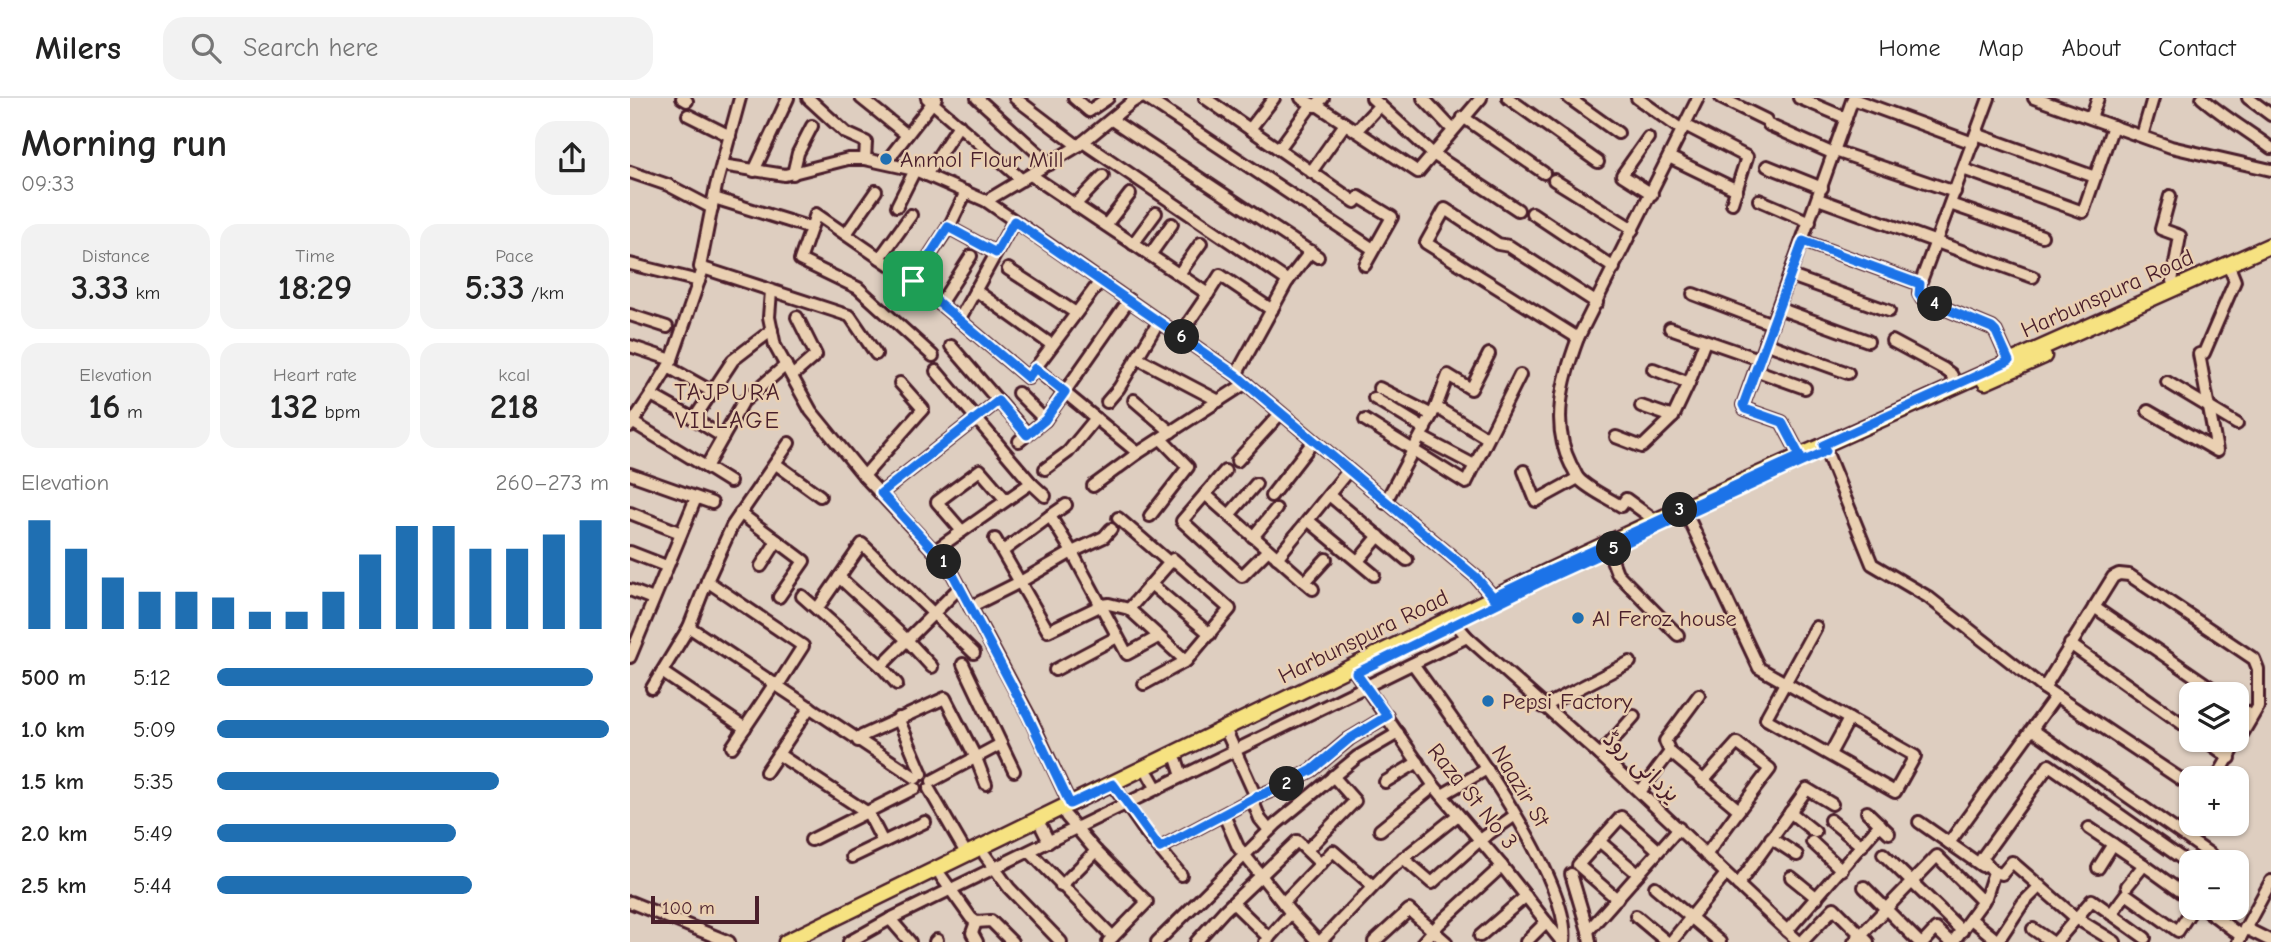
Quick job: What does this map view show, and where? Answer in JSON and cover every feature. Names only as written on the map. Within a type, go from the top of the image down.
[{"type":"main road","name":"Harbunspura Road","points":[[786,942],[965,853],[1115,788],[1493,597],[1609,552],[1957,385],[2009,361],[2069,340],[2175,287],[2271,245]]},
{"type":"main road","name":"Harbunspura Road","points":[[1115,788],[1177,761],[1303,694],[1356,673],[1456,624],[1656,521],[2271,253]]},
{"type":"main road","name":"Harbunspura Road","points":[[804,942],[1042,828],[1068,810]]},
{"type":"street","points":[[730,482],[631,424],[670,363],[699,281],[713,203],[740,98]]},
{"type":"street","points":[[754,171],[788,98]]},
{"type":"street","points":[[808,98],[846,133],[866,142],[865,159]]},
{"type":"street","points":[[862,98],[907,135]]},
{"type":"street","points":[[977,98],[1050,163]]},
{"type":"street","points":[[1016,98],[1080,144],[1288,281]]},
{"type":"street","points":[[1074,98],[1089,111],[1108,98]]},
{"type":"street","points":[[986,201],[1080,144],[1140,98]]},
{"type":"street","points":[[1146,98],[1373,249]]},
{"type":"street","points":[[1205,98],[1355,202],[1359,197],[1392,217],[1365,265]]},
{"type":"street","points":[[1250,129],[1274,98]]},
{"type":"street","points":[[1301,98],[1317,103],[1418,172],[1463,117],[1469,102],[1481,98]]},
{"type":"street","points":[[1423,98],[1452,130]]},
{"type":"street","points":[[1508,98],[1598,162]]},
{"type":"street","points":[[1569,98],[1618,133]]},
{"type":"street","points":[[1637,98],[1683,127],[1745,154],[1748,160],[1732,203]]},
{"type":"street","points":[[1656,521],[1626,499],[1621,506],[1578,478],[1564,452],[1560,425],[1565,373],[1578,338],[1698,98]]},
{"type":"street","points":[[1721,98],[1767,123],[1834,152],[1955,192]]},
{"type":"street","points":[[1799,98],[1846,118]]},
{"type":"street","points":[[1800,456],[1782,422],[1743,407],[1853,98],[2095,177]]},
{"type":"street","points":[[1989,98],[1920,284],[1919,295],[1922,299],[1992,328],[2009,361]]},
{"type":"street","points":[[2034,98],[2142,136],[2212,157],[2271,170]]},
{"type":"street","points":[[2091,118],[2098,98]]},
{"type":"street","points":[[2142,136],[2153,98]]},
{"type":"street","points":[[2202,98],[2223,116],[2241,125],[2271,148]]},
{"type":"street","points":[[2248,98],[2271,114]]},
{"type":"street","points":[[886,162],[932,100],[959,125],[1027,177],[1076,205],[1208,294]]},
{"type":"street","points":[[1356,131],[1376,102],[1433,154],[1518,210]]},
{"type":"street","points":[[1279,149],[1317,103]]},
{"type":"street","points":[[688,115],[730,136]]},
{"type":"street","points":[[1463,117],[1544,173]]},
{"type":"street","points":[[1112,120],[1314,254],[1288,281],[1236,375]]},
{"type":"street","points":[[1311,172],[1345,124]]},
{"type":"street","points":[[897,206],[959,125]]},
{"type":"street","points":[[793,174],[798,153],[812,126]]},
{"type":"street","points":[[1963,169],[2082,212],[2113,126]]},
{"type":"street","points":[[1647,138],[1618,173],[1651,194]]},
{"type":"street","points":[[1669,157],[1737,190]]},
{"type":"street","points":[[722,165],[793,174],[848,159],[865,159],[886,162],[921,173],[986,201],[1236,375],[1476,577],[1493,597]]},
{"type":"street","points":[[1768,166],[1822,188]]},
{"type":"street","points":[[630,172],[713,203],[811,228]]},
{"type":"street","points":[[1076,205],[1103,176]]},
{"type":"street","points":[[1554,180],[1633,229]]},
{"type":"street","points":[[846,234],[876,191]]},
{"type":"street","points":[[913,281],[948,227],[966,192]]},
{"type":"street","points":[[1106,225],[1130,194]]},
{"type":"street","points":[[2170,196],[2161,229],[2180,236],[2172,281],[2175,287]]},
{"type":"street","points":[[1818,199],[2033,277]]},
{"type":"street","points":[[1759,201],[1810,222]]},
{"type":"street","points":[[1950,204],[2042,236]]},
{"type":"street","points":[[1578,338],[1426,243],[1445,209],[1498,244],[1509,246],[1597,303]]},
{"type":"street","points":[[1532,213],[1614,268]]},
{"type":"street","points":[[933,356],[858,288],[800,260],[816,214],[913,281],[1028,378],[1101,281]]},
{"type":"street","points":[[1133,244],[1156,214]]},
{"type":"street","points":[[880,258],[911,215]]},
{"type":"street","points":[[959,320],[1014,221]]},
{"type":"street","points":[[1150,255],[1172,224]]},
{"type":"street","points":[[948,227],[996,253]]},
{"type":"street","points":[[1803,241],[1920,284]]},
{"type":"street","points":[[1179,274],[1201,243]]},
{"type":"street","points":[[940,304],[971,256]]},
{"type":"street","points":[[630,264],[699,281]]},
{"type":"street","points":[[701,268],[850,316],[876,354]]},
{"type":"street","points":[[1008,269],[1076,313]]},
{"type":"street","points":[[2148,411],[2217,451],[2199,354],[2204,353],[2235,281],[2231,271]]},
{"type":"street","points":[[1180,335],[1220,275],[1272,310]]},
{"type":"street","points":[[1791,276],[1889,311]]},
{"type":"street","points":[[975,290],[1052,345]]},
{"type":"street","points":[[771,291],[769,317],[775,346],[811,411],[864,476],[949,567],[1028,716],[1077,829],[1147,902],[1110,940],[1030,852]]},
{"type":"street","points":[[1693,294],[1772,324]]},
{"type":"street","points":[[951,346],[998,401],[1023,438],[1045,420],[1129,300]]},
{"type":"street","points":[[1778,308],[1868,341]]},
{"type":"street","points":[[630,315],[667,327]]},
{"type":"street","points":[[792,376],[816,355],[797,317]]},
{"type":"street","points":[[1107,402],[1119,388],[1159,321]]},
{"type":"street","points":[[1670,328],[1757,364],[1805,388]]},
{"type":"street","points":[[694,419],[733,360],[772,330]]},
{"type":"street","points":[[1616,437],[1642,447],[1673,417],[1704,341]]},
{"type":"street","points":[[1892,341],[1944,369],[1951,374],[1957,385]]},
{"type":"street","points":[[1765,343],[1848,373]]},
{"type":"street","points":[[630,346],[670,363],[711,391]]},
{"type":"street","points":[[1385,503],[1415,450],[1448,375],[1471,389],[1489,354]]},
{"type":"street","points":[[1137,358],[1219,401]]},
{"type":"street","points":[[706,467],[743,402],[786,365]]},
{"type":"street","points":[[1035,368],[1138,453]]},
{"type":"street","points":[[1653,369],[1689,383]]},
{"type":"street","points":[[936,371],[1045,496]]},
{"type":"street","points":[[1365,420],[1466,483],[1520,375]]},
{"type":"street","points":[[2167,382],[2237,424]]},
{"type":"street","points":[[864,476],[923,409],[900,383]]},
{"type":"street","points":[[1093,486],[1138,453],[1246,383]]},
{"type":"street","points":[[1018,393],[1045,420]]},
{"type":"street","points":[[1474,465],[1423,433],[1376,393],[1434,411],[1487,438]]},
{"type":"street","points":[[651,395],[723,437]]},
{"type":"street","points":[[1134,400],[1171,432]]},
{"type":"street","points":[[881,493],[998,401]]},
{"type":"street","points":[[1641,406],[1673,417]]},
{"type":"street","points":[[1237,461],[1280,414]]},
{"type":"street","points":[[1045,469],[1068,452],[1096,418]]},
{"type":"street","points":[[1150,516],[1188,467],[1161,439]]},
{"type":"street","points":[[1271,496],[1313,442]]},
{"type":"street","points":[[652,688],[689,627],[707,581],[740,513],[789,443]]},
{"type":"street","points":[[1825,448],[1872,564],[1928,597],[2044,688],[2179,778]]},
{"type":"street","points":[[776,464],[820,496]]},
{"type":"street","points":[[962,531],[937,502],[980,470],[1005,499]]},
{"type":"street","points":[[1225,471],[1182,521],[1240,579],[1268,550]]},
{"type":"street","points":[[1277,558],[1348,471]]},
{"type":"street","points":[[1524,471],[1536,501],[1578,478]]},
{"type":"street","points":[[630,474],[712,503]]},
{"type":"street","points":[[934,551],[1031,483]]},
{"type":"street","points":[[1229,515],[1256,484]]},
{"type":"street","points":[[1205,494],[1309,586],[1326,559]]},
{"type":"street","points":[[1329,495],[1407,559]]},
{"type":"street","points":[[630,657],[635,630],[653,599],[696,498]]},
{"type":"street","points":[[1003,551],[1066,505]]},
{"type":"street","points":[[1254,537],[1276,509]]},
{"type":"street","points":[[630,513],[681,533]]},
{"type":"street","points":[[740,513],[804,561],[779,597]]},
{"type":"street","points":[[1687,515],[1759,668],[1785,683],[1915,756],[1896,791],[1766,719],[1785,683],[1816,627]]},
{"type":"street","points":[[1050,516],[1127,654],[1158,637]]},
{"type":"street","points":[[1118,518],[1170,563]]},
{"type":"street","points":[[1309,521],[1374,575]]},
{"type":"street","points":[[970,607],[1104,537],[1111,529]]},
{"type":"street","points":[[1358,561],[1379,536]]},
{"type":"street","points":[[995,539],[1048,631],[1109,604],[1129,609],[1186,661]]},
{"type":"street","points":[[761,565],[777,541]]},
{"type":"street","points":[[817,609],[862,544],[974,653]]},
{"type":"street","points":[[630,552],[666,566]]},
{"type":"street","points":[[1609,552],[1617,573],[1678,635]]},
{"type":"street","points":[[1129,609],[1173,559],[1230,609],[1186,661],[1144,684]]},
{"type":"street","points":[[2044,688],[2113,577],[2119,574],[2129,575],[2254,659],[2258,669],[2258,707],[2225,766]]},
{"type":"street","points":[[839,577],[932,667]]},
{"type":"street","points":[[707,581],[803,646],[732,747]]},
{"type":"street","points":[[1152,584],[1210,634]]},
{"type":"street","points":[[881,666],[960,587]]},
{"type":"street","points":[[630,590],[653,599]]},
{"type":"street","points":[[802,596],[881,666],[897,684]]},
{"type":"street","points":[[2094,607],[2203,682]]},
{"type":"street","name":"یزدانی روڈ","points":[[1456,624],[1467,637],[1600,755],[1801,942]]},
{"type":"street","points":[[689,627],[923,782]]},
{"type":"street","points":[[1055,670],[1117,637]]},
{"type":"street","points":[[849,942],[890,919],[1467,637]]},
{"type":"street","points":[[2070,644],[2179,721]]},
{"type":"street","points":[[1543,707],[1630,662]]},
{"type":"street","points":[[963,664],[1014,771]]},
{"type":"street","name":"Naazir St","points":[[1413,664],[1487,769],[1554,889],[1566,931],[1563,942]]},
{"type":"street","points":[[662,672],[745,728]]},
{"type":"street","name":"Raza St No 3","points":[[1356,673],[1438,791],[1563,942]]},
{"type":"street","points":[[1699,695],[1665,741],[1670,751],[1739,810]]},
{"type":"street","points":[[1949,843],[2056,696]]},
{"type":"street","points":[[858,741],[862,736],[898,718],[945,698],[976,758],[986,784]]},
{"type":"street","points":[[765,772],[810,707]]},
{"type":"street","points":[[1160,848],[1312,770],[1349,739],[1387,716]]},
{"type":"street","points":[[1600,755],[1634,716]]},
{"type":"street","points":[[898,718],[923,782],[965,853]]},
{"type":"street","points":[[1830,754],[1849,719]]},
{"type":"street","points":[[2033,730],[2204,850]]},
{"type":"street","points":[[1157,942],[1269,830],[1357,757],[1398,733]]},
{"type":"street","points":[[1228,735],[1261,819],[1269,830]]},
{"type":"street","points":[[1703,781],[1737,743],[1770,769],[1706,855]]},
{"type":"street","points":[[811,840],[1001,744]]},
{"type":"street","points":[[1640,792],[1670,751]]},
{"type":"street","points":[[2222,752],[2230,758]]},
{"type":"street","points":[[778,754],[868,813],[883,842]]},
{"type":"street","points":[[1177,761],[1182,776]]},
{"type":"street","points":[[1385,782],[1418,762]]},
{"type":"street","points":[[1990,868],[1982,858],[2049,765],[2179,856]]},
{"type":"street","points":[[1380,830],[1438,791],[1487,769]]},
{"type":"street","points":[[1149,775],[1157,789]]},
{"type":"street","points":[[1307,850],[1355,801],[1332,776]]},
{"type":"street","points":[[1115,788],[1181,875]]},
{"type":"street","points":[[1738,885],[1808,788],[1832,804]]},
{"type":"street","points":[[1790,812],[1842,870]]},
{"type":"street","points":[[1867,812],[1889,833]]},
{"type":"street","points":[[1224,815],[1238,847],[1317,941],[1403,858],[1458,815]]},
{"type":"street","points":[[1403,858],[1432,883],[1480,840],[1514,816]]},
{"type":"street","points":[[1617,899],[1578,865],[1622,817],[1657,850]]},
{"type":"street","points":[[1830,820],[1862,846]]},
{"type":"street","points":[[1919,821],[1982,866],[2002,874],[2012,862],[2076,918],[2115,942]]},
{"type":"street","points":[[852,857],[925,822]]},
{"type":"street","points":[[1787,931],[1880,824]]},
{"type":"street","points":[[1042,828],[1049,842]]},
{"type":"street","points":[[1589,937],[1657,850],[1679,828]]},
{"type":"street","points":[[2090,828],[2179,890]]},
{"type":"street","points":[[1771,838],[1797,855]]},
{"type":"street","points":[[1196,942],[1297,841],[1321,864]]},
{"type":"street","points":[[1599,841],[1638,874]]},
{"type":"street","points":[[2098,868],[2113,844]]},
{"type":"street","points":[[1061,886],[1096,851]]},
{"type":"street","points":[[1283,903],[1333,851],[1373,887]]},
{"type":"street","points":[[1883,854],[1962,931]]},
{"type":"street","points":[[985,855],[1009,888],[1061,942]]},
{"type":"street","points":[[1801,942],[1834,908],[1861,939],[1937,856],[1983,902]]},
{"type":"street","points":[[2127,886],[2144,865]]},
{"type":"street","points":[[1423,942],[1502,866]]},
{"type":"street","points":[[1864,887],[1922,942],[1936,929],[1951,942],[1983,902],[1990,868]]},
{"type":"street","points":[[1571,874],[1589,937]]},
{"type":"street","points":[[1636,916],[1669,942],[1726,874]]},
{"type":"street","points":[[940,876],[976,922]]},
{"type":"street","points":[[1791,877],[1816,898]]},
{"type":"street","points":[[2241,935],[2270,885]]},
{"type":"street","points":[[1971,919],[1998,942],[2023,903],[2040,886]]},
{"type":"street","points":[[1655,887],[1720,942]]},
{"type":"street","points":[[2111,914],[2126,894],[2178,931],[2185,920]]},
{"type":"street","points":[[1480,936],[1526,897]]},
{"type":"street","points":[[2033,929],[2054,942],[2092,900],[2146,941]]},
{"type":"street","points":[[630,902],[729,942]]},
{"type":"street","points":[[1233,903],[1266,941],[1292,913]]},
{"type":"street","points":[[1374,942],[1409,910],[1446,942]]},
{"type":"street","points":[[890,919],[910,942]]},
{"type":"street","points":[[2220,920],[2241,935],[2271,941]]},
{"type":"street","points":[[976,922],[992,921],[1012,942]]},
{"type":"street","points":[[976,922],[972,933],[977,942]]},
{"type":"street","points":[[1526,942],[1546,922]]},
{"type":"place","name":"Anmol Flour Mill","points":[[886,159]]},
{"type":"place","name":"Al Feroz house","points":[[1578,618]]},
{"type":"place","name":"Pepsi Factory","points":[[1488,701]]},
{"type":"district","name":"TAJPURA VILLAGE","points":[[728,406]]},
{"type":"route","points":[[913,281],[948,227],[996,253],[1014,221],[1236,375],[1476,577],[1493,597],[1550,570],[1553,576],[1609,552],[1826,451],[1823,445],[2009,361],[1992,328],[1922,299],[1919,295],[1920,284],[1803,241],[1743,405],[1745,409],[1782,422],[1800,456],[1550,570],[1553,576],[1356,673],[1387,716],[1349,739],[1312,770],[1160,848],[1147,834],[1113,784],[1070,804],[1028,716],[949,567],[881,493],[998,401],[1027,435],[1045,420],[1065,392],[1035,368],[1028,378],[913,281]]}]
